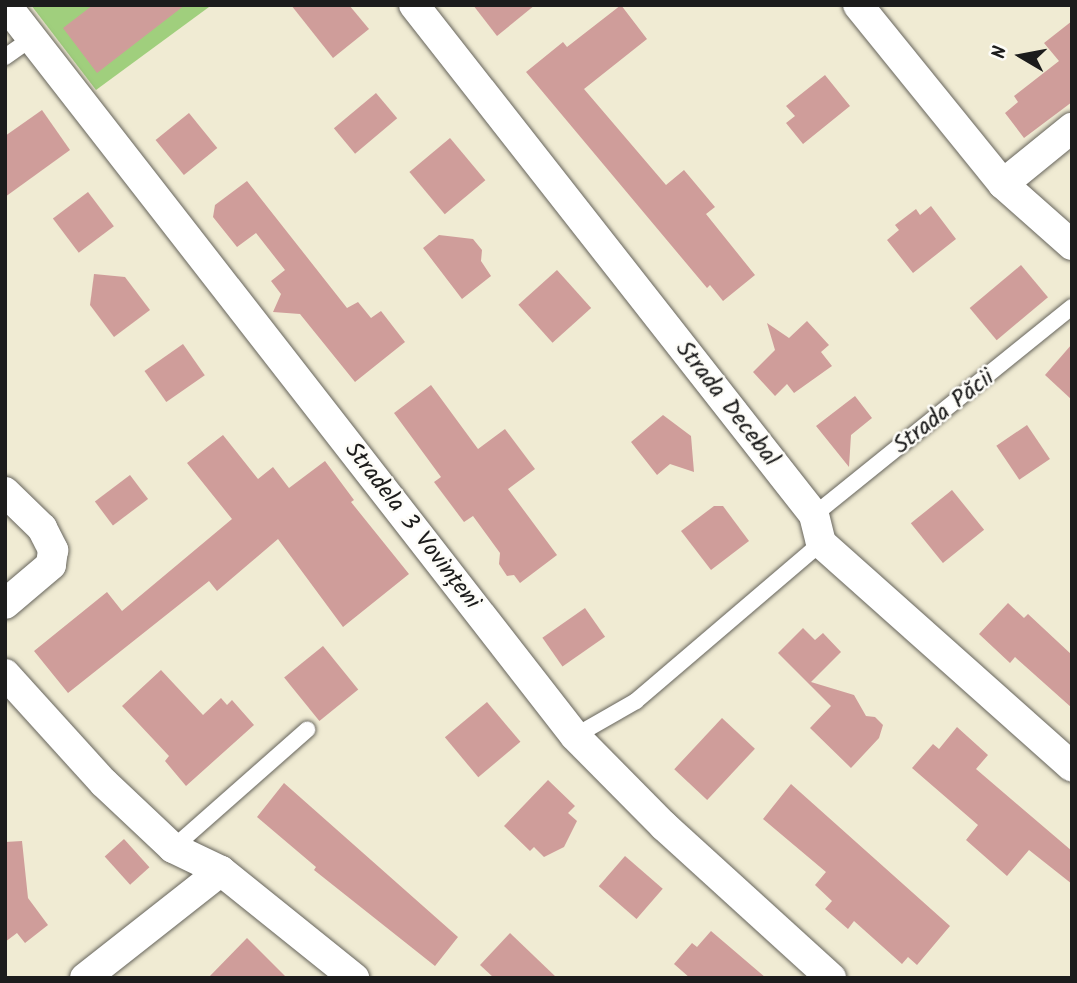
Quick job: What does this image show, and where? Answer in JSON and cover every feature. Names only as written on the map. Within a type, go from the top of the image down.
[{"type":"street","name":"Strada Decebal","points":[[414,5],[817,529],[1072,766]]},
{"type":"street","points":[[858,5],[1003,184],[1072,245]]},
{"type":"street","name":"Stradela 3 Vovințeni","points":[[20,24],[575,736],[664,826],[831,978]]},
{"type":"street","points":[[1003,184],[1072,128]]},
{"type":"street","points":[[5,492],[42,528],[53,550],[51,565],[5,604]]},
{"type":"street","points":[[5,674],[104,783],[173,848],[221,871],[354,978]]},
{"type":"street","points":[[85,978],[221,871]]},
{"type":"lane","name":"Stradela 3 Vovințeni","points":[[5,57],[20,24]]},
{"type":"lane","name":"Strada Păcii","points":[[575,736],[636,701],[817,529],[1072,307]]},
{"type":"lane","points":[[173,848],[307,730]]},
{"type":"green space","points":[[31,5],[208,5],[209,7],[96,90]]},
{"type":"building","points":[[93,5],[185,5],[97,73],[63,28]]},
{"type":"building","points":[[291,5],[349,5],[369,29],[333,58]]},
{"type":"building","points":[[473,5],[535,5],[497,36]]},
{"type":"building","points":[[621,5],[647,39],[584,89],[666,185],[684,170],[715,207],[706,214],[755,275],[723,301],[710,285],[707,288],[526,72],[563,42],[567,47]]},
{"type":"building","points":[[1072,21],[1072,102],[1024,138],[1005,113],[1018,102],[1014,96],[1059,61],[1044,43]]},
{"type":"building","points":[[825,75],[850,106],[803,144],[786,123],[795,116],[786,106]]},
{"type":"building","points":[[376,93],[397,118],[355,154],[334,128]]},
{"type":"building","points":[[42,110],[70,150],[5,197],[5,136]]},
{"type":"building","points":[[189,113],[217,148],[184,175],[156,140]]},
{"type":"building","points":[[450,138],[485,180],[445,214],[409,172]]},
{"type":"building","points":[[247,181],[347,308],[358,302],[371,318],[381,311],[405,342],[355,382],[300,314],[273,312],[281,294],[271,281],[285,270],[256,233],[237,247],[213,217],[215,205]]},
{"type":"building","points":[[88,192],[114,226],[79,253],[53,218]]},
{"type":"building","points":[[931,206],[956,239],[913,273],[887,240],[899,230],[895,225],[916,209],[920,215]]},
{"type":"building","points":[[439,235],[473,239],[482,250],[481,261],[491,276],[462,299],[423,248]]},
{"type":"building","points":[[1021,265],[1048,297],[997,340],[970,308]]},
{"type":"building","points":[[557,270],[591,308],[552,343],[518,305]]},
{"type":"building","points":[[94,274],[125,277],[150,310],[114,337],[90,305]]},
{"type":"building","points":[[807,321],[829,345],[821,352],[832,366],[794,393],[787,384],[775,396],[753,372],[775,350],[767,323],[789,338]]},
{"type":"building","points":[[183,344],[205,375],[166,402],[144,371]]},
{"type":"building","points":[[1072,344],[1072,400],[1045,375]]},
{"type":"building","points":[[431,385],[478,449],[505,429],[535,469],[508,489],[557,555],[520,583],[514,575],[507,576],[499,564],[500,553],[473,516],[464,522],[434,482],[441,477],[394,413]]},
{"type":"building","points":[[855,396],[872,418],[851,435],[849,467],[816,426]]},
{"type":"building","points":[[663,415],[691,436],[694,472],[670,464],[657,475],[631,442]]},
{"type":"building","points":[[1027,425],[1050,459],[1019,480],[996,446]]},
{"type":"building","points":[[223,435],[258,479],[273,467],[289,488],[325,461],[354,500],[351,502],[409,574],[343,627],[278,539],[217,591],[209,581],[68,693],[34,651],[107,592],[122,611],[232,519],[187,463]]},
{"type":"building","points":[[130,475],[148,499],[113,525],[95,501]]},
{"type":"building","points":[[952,490],[984,530],[943,563],[911,523]]},
{"type":"building","points":[[714,506],[723,506],[749,541],[711,570],[681,531]]},
{"type":"building","points":[[1008,603],[1024,618],[1028,614],[1072,655],[1072,708],[1015,657],[1010,663],[979,634]]},
{"type":"building","points":[[585,608],[605,637],[562,666],[542,638]]},
{"type":"building","points":[[803,628],[815,640],[823,633],[841,652],[811,682],[854,695],[866,716],[875,717],[883,725],[879,738],[851,768],[810,728],[831,706],[778,653]]},
{"type":"building","points":[[323,646],[358,690],[319,721],[284,677]]},
{"type":"building","points":[[161,670],[203,715],[221,698],[227,705],[232,700],[254,725],[186,786],[165,761],[169,756],[122,706]]},
{"type":"building","points":[[487,702],[520,742],[478,777],[445,737]]},
{"type":"building","points":[[722,718],[755,749],[707,800],[674,769]]},
{"type":"building","points":[[957,727],[988,755],[976,769],[1072,851],[1072,884],[1029,850],[1007,876],[966,840],[978,825],[912,768],[933,744],[939,749]]},
{"type":"building","points":[[548,780],[575,806],[568,813],[577,821],[564,847],[544,857],[534,847],[530,851],[504,826]]},
{"type":"building","points":[[284,783],[458,937],[435,966],[314,870],[316,867],[257,817]]},
{"type":"building","points":[[791,784],[950,926],[917,965],[908,957],[902,964],[854,921],[848,929],[825,909],[832,901],[815,885],[826,872],[763,819]]},
{"type":"building","points":[[124,839],[149,867],[130,885],[105,856]]},
{"type":"building","points":[[22,841],[28,898],[48,925],[25,943],[17,933],[5,942],[5,842]]},
{"type":"building","points":[[625,856],[663,889],[636,919],[599,886]]},
{"type":"building","points":[[711,931],[766,978],[690,978],[674,964],[692,943],[697,947]]},
{"type":"building","points":[[510,933],[557,978],[494,978],[480,965]]},
{"type":"building","points":[[247,938],[287,978],[208,978]]}]
